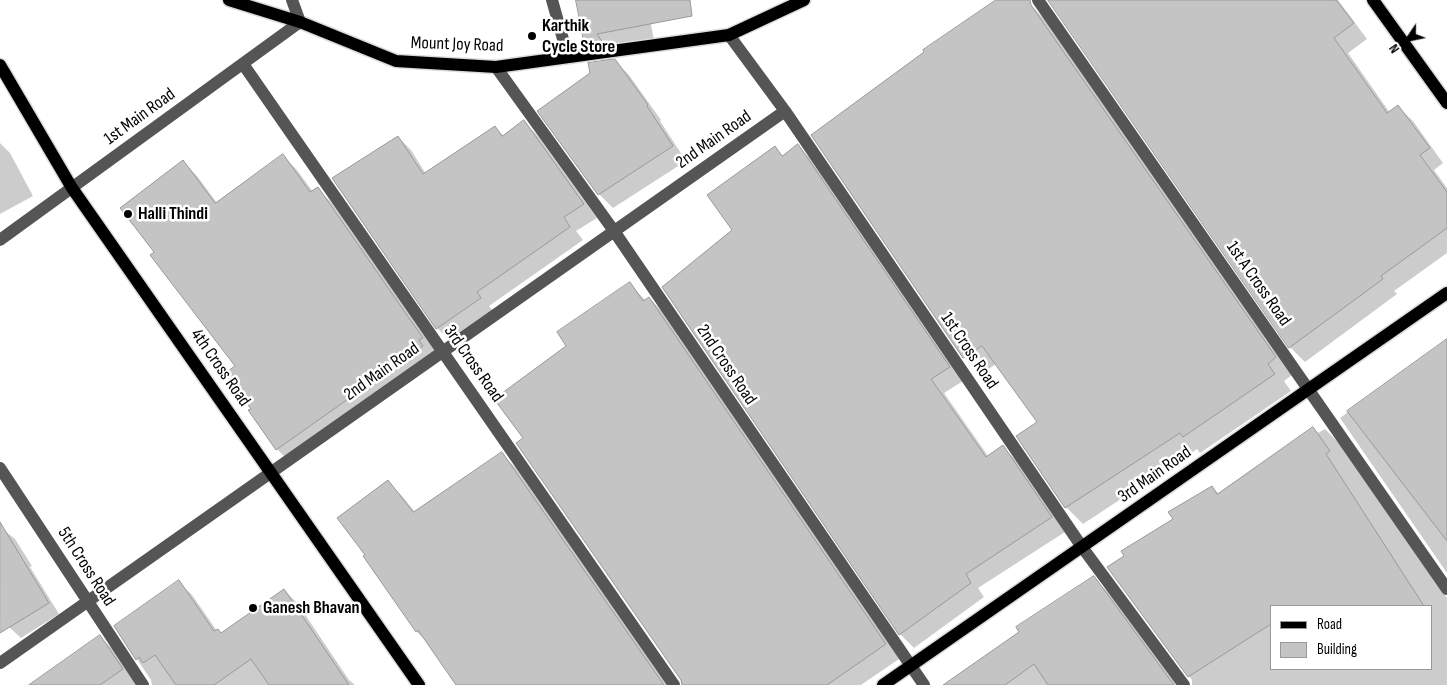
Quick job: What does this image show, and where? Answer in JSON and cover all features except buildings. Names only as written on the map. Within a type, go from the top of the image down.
[{"type":"main road","name":"Mount Joy Road","points":[[229,0],[300,22],[396,61],[496,67],[729,35],[804,0]]},
{"type":"main road","points":[[1373,0],[1447,103]]},
{"type":"main road","name":"4th Cross Road","points":[[0,65],[72,188],[419,685]]},
{"type":"main road","name":"3rd Main Road","points":[[883,685],[1447,293]]},
{"type":"street","points":[[292,0],[300,22]]},
{"type":"street","points":[[552,0],[568,57]]},
{"type":"street","name":"1st A Cross Road","points":[[1038,0],[1447,589]]},
{"type":"street","name":"1st Main Road","points":[[0,240],[300,22]]},
{"type":"street","name":"1st Cross Road","points":[[729,35],[785,111],[1082,547],[1184,685]]},
{"type":"street","name":"3rd Cross Road","points":[[243,64],[674,685]]},
{"type":"street","name":"2nd Cross Road","points":[[496,67],[614,231],[924,685]]},
{"type":"street","name":"2nd Main Road","points":[[0,663],[785,111]]},
{"type":"street","name":"5th Cross Road","points":[[0,468],[144,685]]},
{"type":"place","name":"Karthik Cycle Store","points":[[532,36]]},
{"type":"place","name":"Halli Thindi","points":[[128,214]]},
{"type":"place","name":"Ganesh Bhavan","points":[[253,608]]}]
